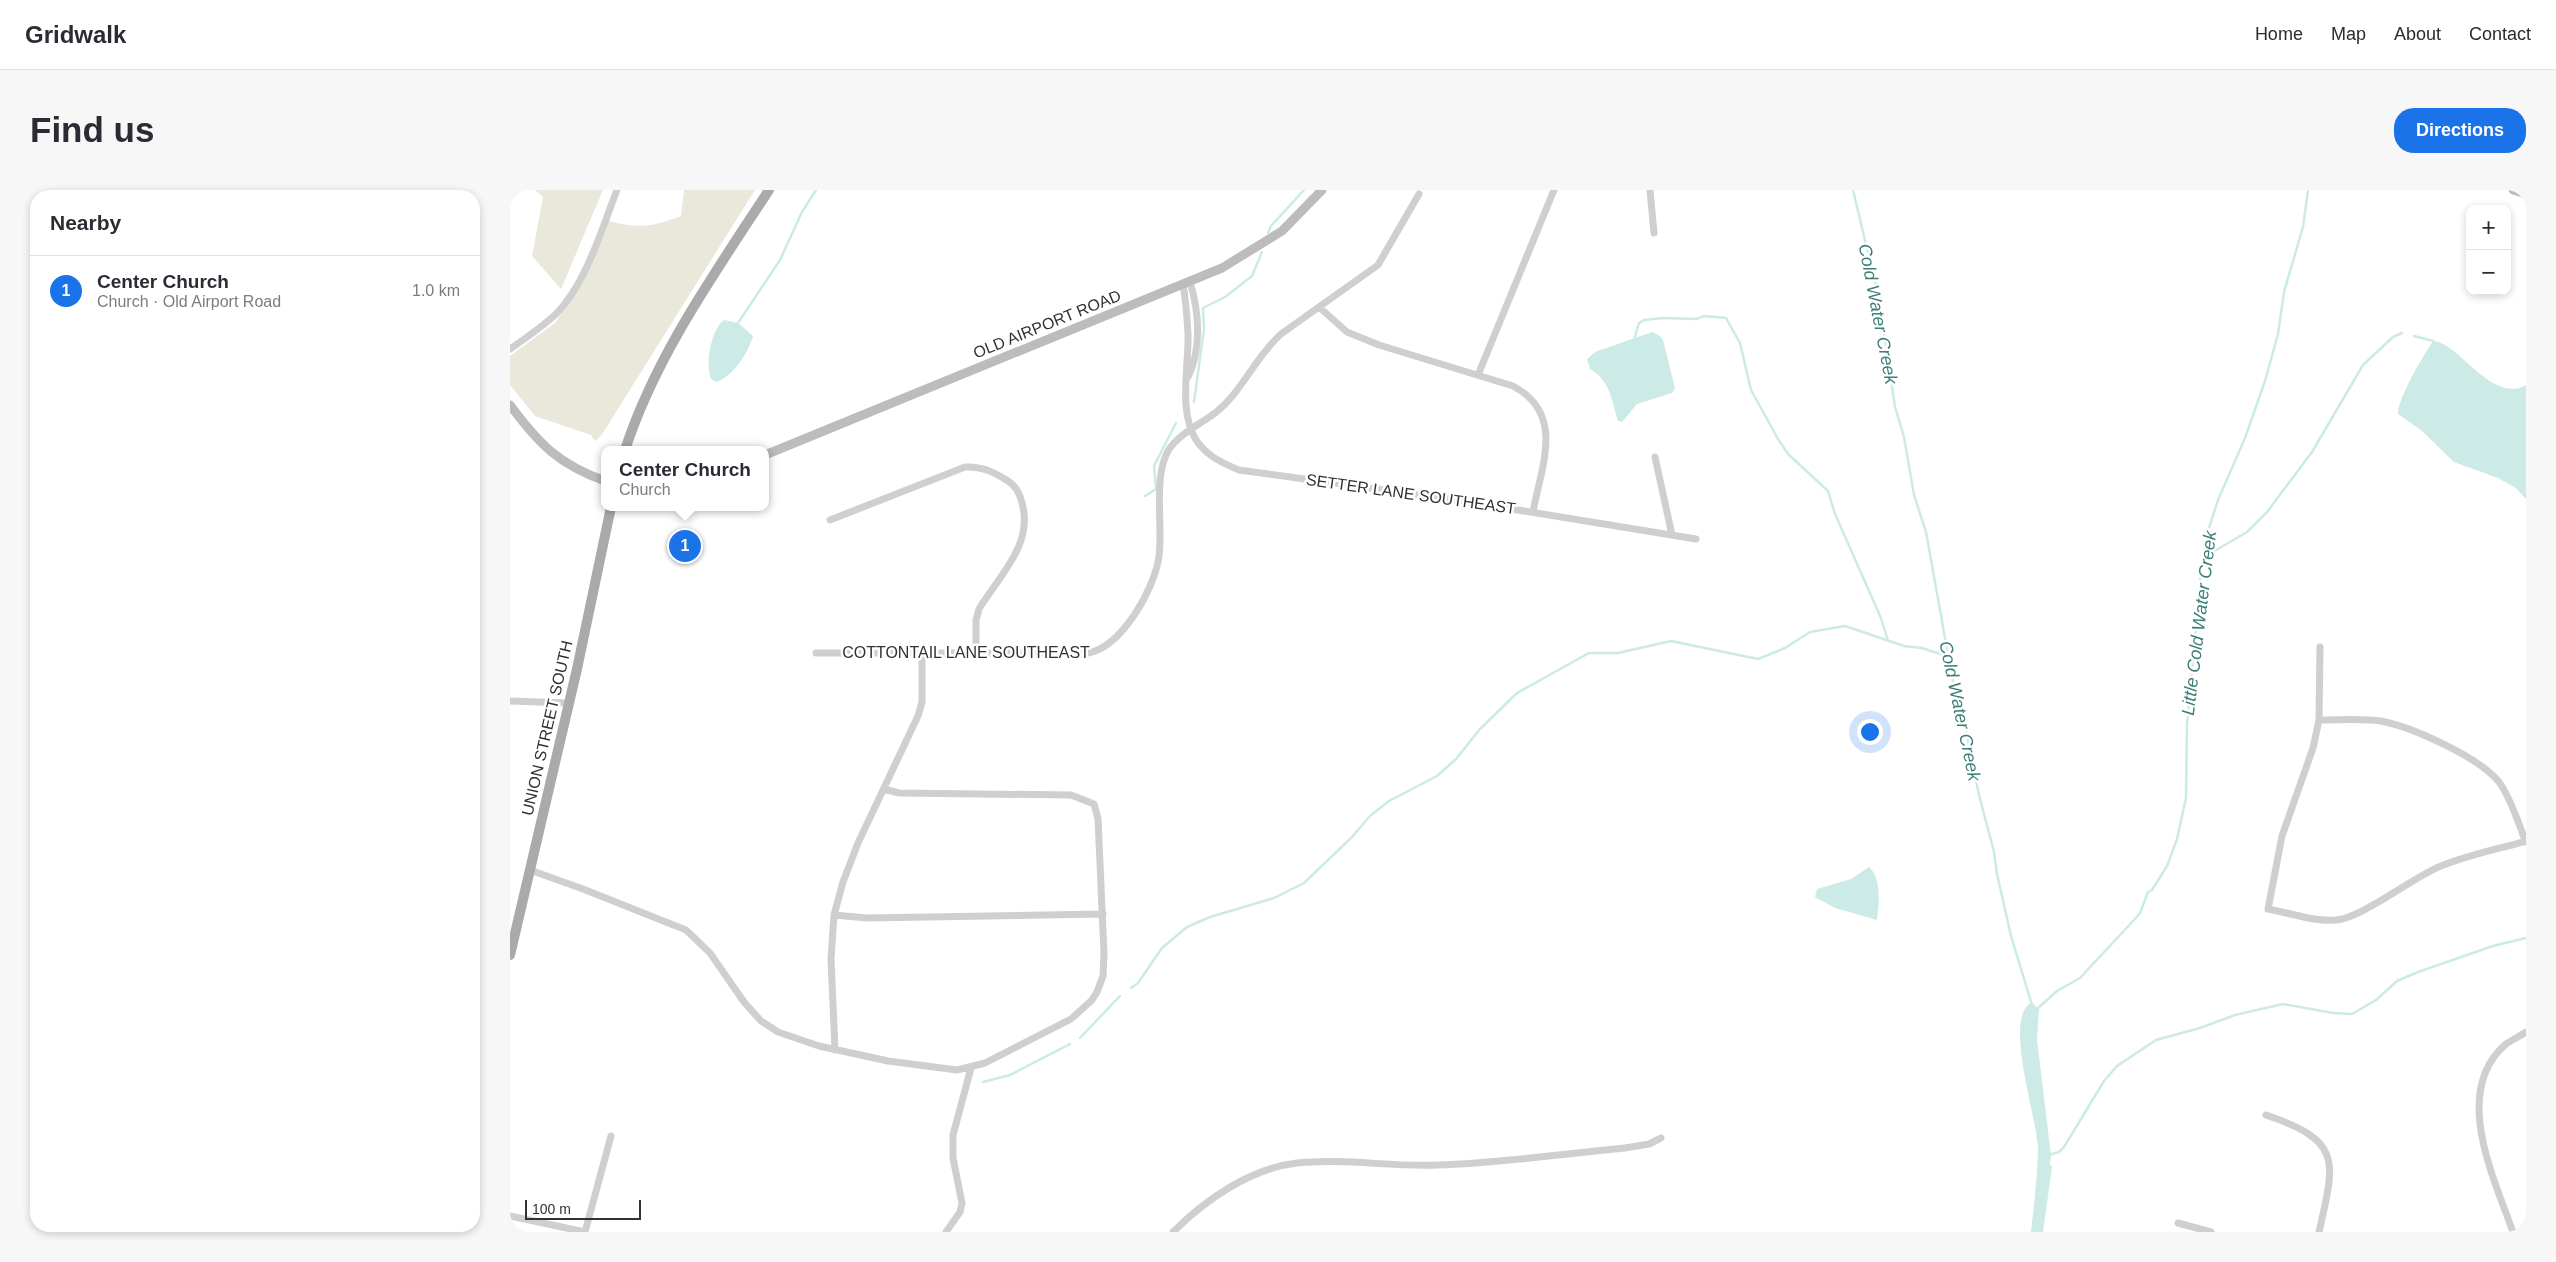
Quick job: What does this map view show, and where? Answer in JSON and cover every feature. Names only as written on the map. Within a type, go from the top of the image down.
[{"type":"main road","points":[[626,446],[638,413],[665,355],[769,190]]},
{"type":"main road","name":"UNION STREET SOUTH","points":[[510,954],[610,511]]},
{"type":"street","points":[[510,349],[546,323],[566,302],[594,248],[617,190]]},
{"type":"street","name":"OLD AIRPORT ROAD","points":[[769,453],[1222,268],[1259,247],[1282,230],[1322,190]]},
{"type":"street","points":[[1478,375],[1554,190]]},
{"type":"street","points":[[1650,190],[1654,233]]},
{"type":"street","points":[[2513,190],[2526,194]]},
{"type":"street","name":"COTTONTAIL LANE SOUTHEAST","points":[[816,652],[1088,653],[1098,652],[1117,639],[1127,627],[1138,607],[1159,558],[1161,485],[1169,449],[1191,429],[1216,413],[1229,400],[1268,345],[1378,265],[1419,194]]},
{"type":"street","name":"SETTER LANE SOUTHEAST","points":[[1186,283],[1194,296],[1197,341],[1196,361],[1187,380],[1187,408],[1191,429],[1204,450],[1218,462],[1239,470],[1338,482],[1672,534],[1696,540]]},
{"type":"street","points":[[1319,307],[1347,332],[1379,345],[1478,375],[1524,392],[1541,414],[1547,440],[1533,512]]},
{"type":"street","points":[[510,405],[535,439],[561,460],[584,473],[601,479]]},
{"type":"street","points":[[1655,457],[1672,534]]},
{"type":"street","points":[[830,520],[965,466],[983,468],[1010,482],[1020,495],[1026,520],[1025,531],[1020,546],[979,609],[976,620],[976,654]]},
{"type":"street","points":[[2319,720],[2380,721],[2402,727],[2472,758],[2486,768],[2500,784],[2526,841],[2442,865],[2350,916],[2338,920],[2326,920],[2268,909],[2282,836],[2313,748],[2319,720],[2320,647]]},
{"type":"street","points":[[835,1050],[831,959],[834,915],[843,882],[858,843],[918,716],[922,702],[922,653]]},
{"type":"street","points":[[510,701],[568,703]]},
{"type":"street","points":[[530,870],[686,930],[710,952],[744,1002],[761,1021],[791,1038],[835,1050],[888,1061],[944,1069],[971,1068],[1079,1014],[1092,1000],[1103,976],[1103,914],[1098,819],[1094,804],[1084,798],[1070,795],[899,794],[884,790]]},
{"type":"street","points":[[834,915],[875,918],[1103,914]]},
{"type":"street","points":[[2513,1232],[2484,1144],[2478,1120],[2479,1096],[2485,1075],[2498,1054],[2507,1044],[2526,1032]]},
{"type":"street","points":[[946,1232],[960,1212],[962,1203],[953,1158],[952,1135],[971,1068]]},
{"type":"street","points":[[2266,1115],[2294,1125],[2316,1138],[2329,1159],[2331,1180],[2319,1232]]},
{"type":"street","points":[[510,1216],[585,1232],[611,1136]]},
{"type":"street","points":[[1173,1232],[1189,1216],[1247,1179],[1296,1163],[1342,1162],[1436,1165],[1625,1148],[1649,1144],[1661,1138]]},
{"type":"street","points":[[2178,1223],[2211,1232]]},
{"type":"shaded area","points":[[535,190],[603,190],[561,289],[532,256],[543,197]]},
{"type":"shaded area","points":[[684,190],[755,190],[601,436],[595,441],[591,435],[535,416],[510,385],[510,356],[555,323],[583,281],[609,221],[645,226],[681,216]]},
{"type":"water","points":[[724,320],[738,323],[753,336],[748,349],[735,369],[717,382],[711,379],[709,373],[710,348],[719,325]]},
{"type":"water","points":[[1652,332],[1663,340],[1675,388],[1672,393],[1637,404],[1622,422],[1618,421],[1606,385],[1590,369],[1587,359],[1595,352]]},
{"type":"water","points":[[2433,341],[2443,344],[2488,380],[2501,387],[2513,389],[2526,385],[2526,499],[2516,488],[2498,478],[2454,462],[2422,431],[2398,414],[2406,388]]},
{"type":"water","points":[[1869,867],[1878,885],[1877,920],[1835,908],[1815,897],[1817,889],[1851,879]]},
{"type":"water","points":[[2032,1002],[2039,1010],[2037,1039],[2051,1156],[2050,1164],[2052,1167],[2043,1232],[2031,1232],[2038,1153],[2021,1049],[2020,1028],[2023,1012]]},
{"type":"waterway","points":[[736,326],[780,260],[802,212],[816,190]]},
{"type":"waterway","points":[[1268,233],[1271,226],[1304,190]]},
{"type":"waterway","name":"Cold Water Creek","points":[[1853,190],[1879,299],[1895,407],[1904,437],[1914,495],[1926,532],[1956,699],[1966,731],[2011,936],[2032,1005]]},
{"type":"waterway","name":"Little Cold Water Creek","points":[[2037,1009],[2057,991],[2080,978],[2140,913],[2148,892],[2152,890],[2167,866],[2177,839],[2186,798],[2187,724],[2201,571],[2207,534],[2218,500],[2245,438],[2265,381],[2278,334],[2284,292],[2303,227],[2308,190]]},
{"type":"waterway","points":[[1194,402],[1204,329],[1203,308],[1225,297],[1252,276],[1262,252]]},
{"type":"waterway","points":[[1634,340],[1639,323],[1644,320],[1663,318],[1696,319],[1704,316],[1726,318],[1740,343],[1751,390],[1778,439],[1788,454],[1828,491],[1835,514],[1881,618],[1888,641]]},
{"type":"waterway","points":[[2204,557],[2247,532],[2267,512],[2312,452],[2363,365],[2393,337],[2402,333]]},
{"type":"waterway","points":[[2414,336],[2433,341],[2434,344]]},
{"type":"waterway","points":[[1145,496],[1156,489],[1154,466],[1176,423]]},
{"type":"waterway","points":[[1131,988],[1138,983],[1162,948],[1187,927],[1210,917],[1274,898],[1304,883],[1352,837],[1370,816],[1389,801],[1437,776],[1456,759],[1480,729],[1517,693],[1589,653],[1618,653],[1671,641],[1758,659],[1785,648],[1810,632],[1845,626],[1904,646],[1922,648],[1949,657]]},
{"type":"waterway","points":[[2048,1155],[2059,1152],[2064,1147],[2104,1081],[2117,1066],[2156,1040],[2200,1028],[2235,1015],[2283,1004],[2333,1013],[2352,1014],[2376,1000],[2397,981],[2493,946],[2526,938]]},
{"type":"waterway","points":[[1080,1038],[1120,996]]},
{"type":"waterway","points":[[983,1082],[1010,1075],[1070,1044]]},
{"type":"place","name":"Center Church","points":[[685,546]]}]
